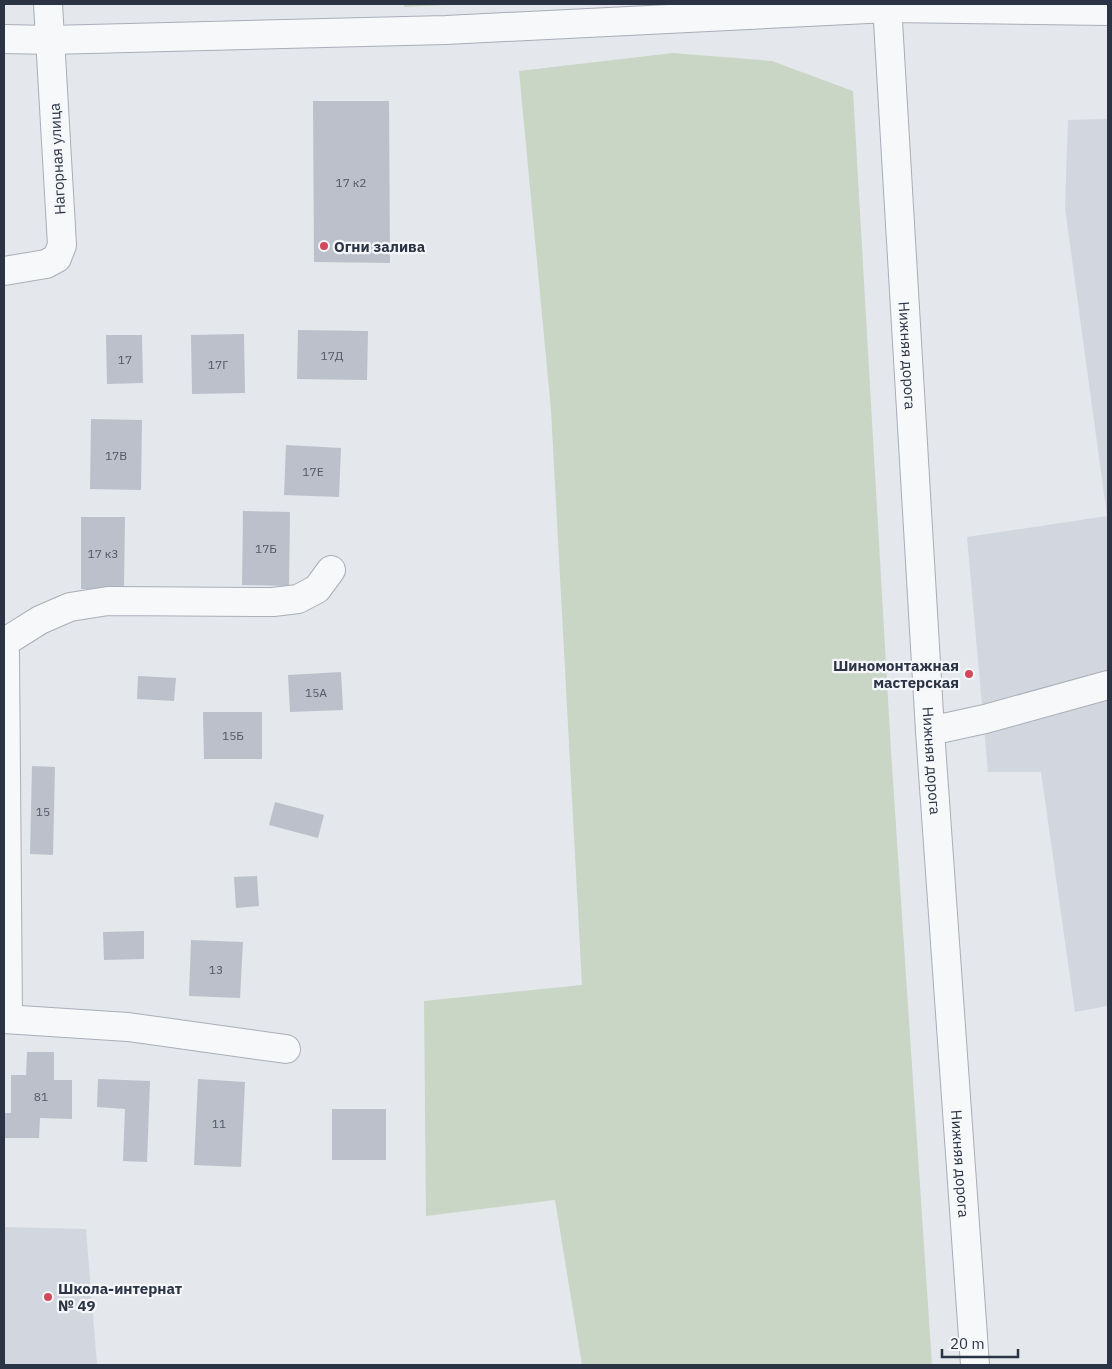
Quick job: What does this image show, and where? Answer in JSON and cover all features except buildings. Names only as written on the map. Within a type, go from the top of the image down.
[{"type":"street","name":"Нагорная улица","points":[[4,271],[46,264],[57,258],[62,245],[48,4]]},
{"type":"street","points":[[4,39],[50,40],[446,30],[888,6],[1108,12]]},
{"type":"street","name":"Нижняя дорога","points":[[888,6],[930,730],[975,1365]]},
{"type":"street","points":[[286,1049],[128,1026],[6,1019],[4,640],[40,620],[70,607],[108,601],[273,602],[298,599],[317,590],[331,570]]},
{"type":"street","points":[[930,730],[985,719],[1108,685]]},
{"type":"shaded area","points":[[1108,119],[1108,1006],[1075,1012],[1041,772],[988,772],[967,537],[1107,516],[1065,208],[1068,120]]},
{"type":"shaded area","name":"Школа-интернат № 49","points":[[4,1227],[86,1229],[97,1365],[4,1365]]},
{"type":"green space","points":[[404,4],[464,4],[404,7]]},
{"type":"green space","points":[[673,53],[772,61],[853,91],[891,751],[932,1365],[582,1365],[555,1200],[426,1216],[424,1001],[582,985],[551,410],[519,71]]},
{"type":"place","name":"Огни залива","points":[[324,246]]},
{"type":"place","name":"Шиномонтажная мастерская","points":[[969,674]]},
{"type":"place","name":"Школа-интернат № 49","points":[[48,1297]]}]
